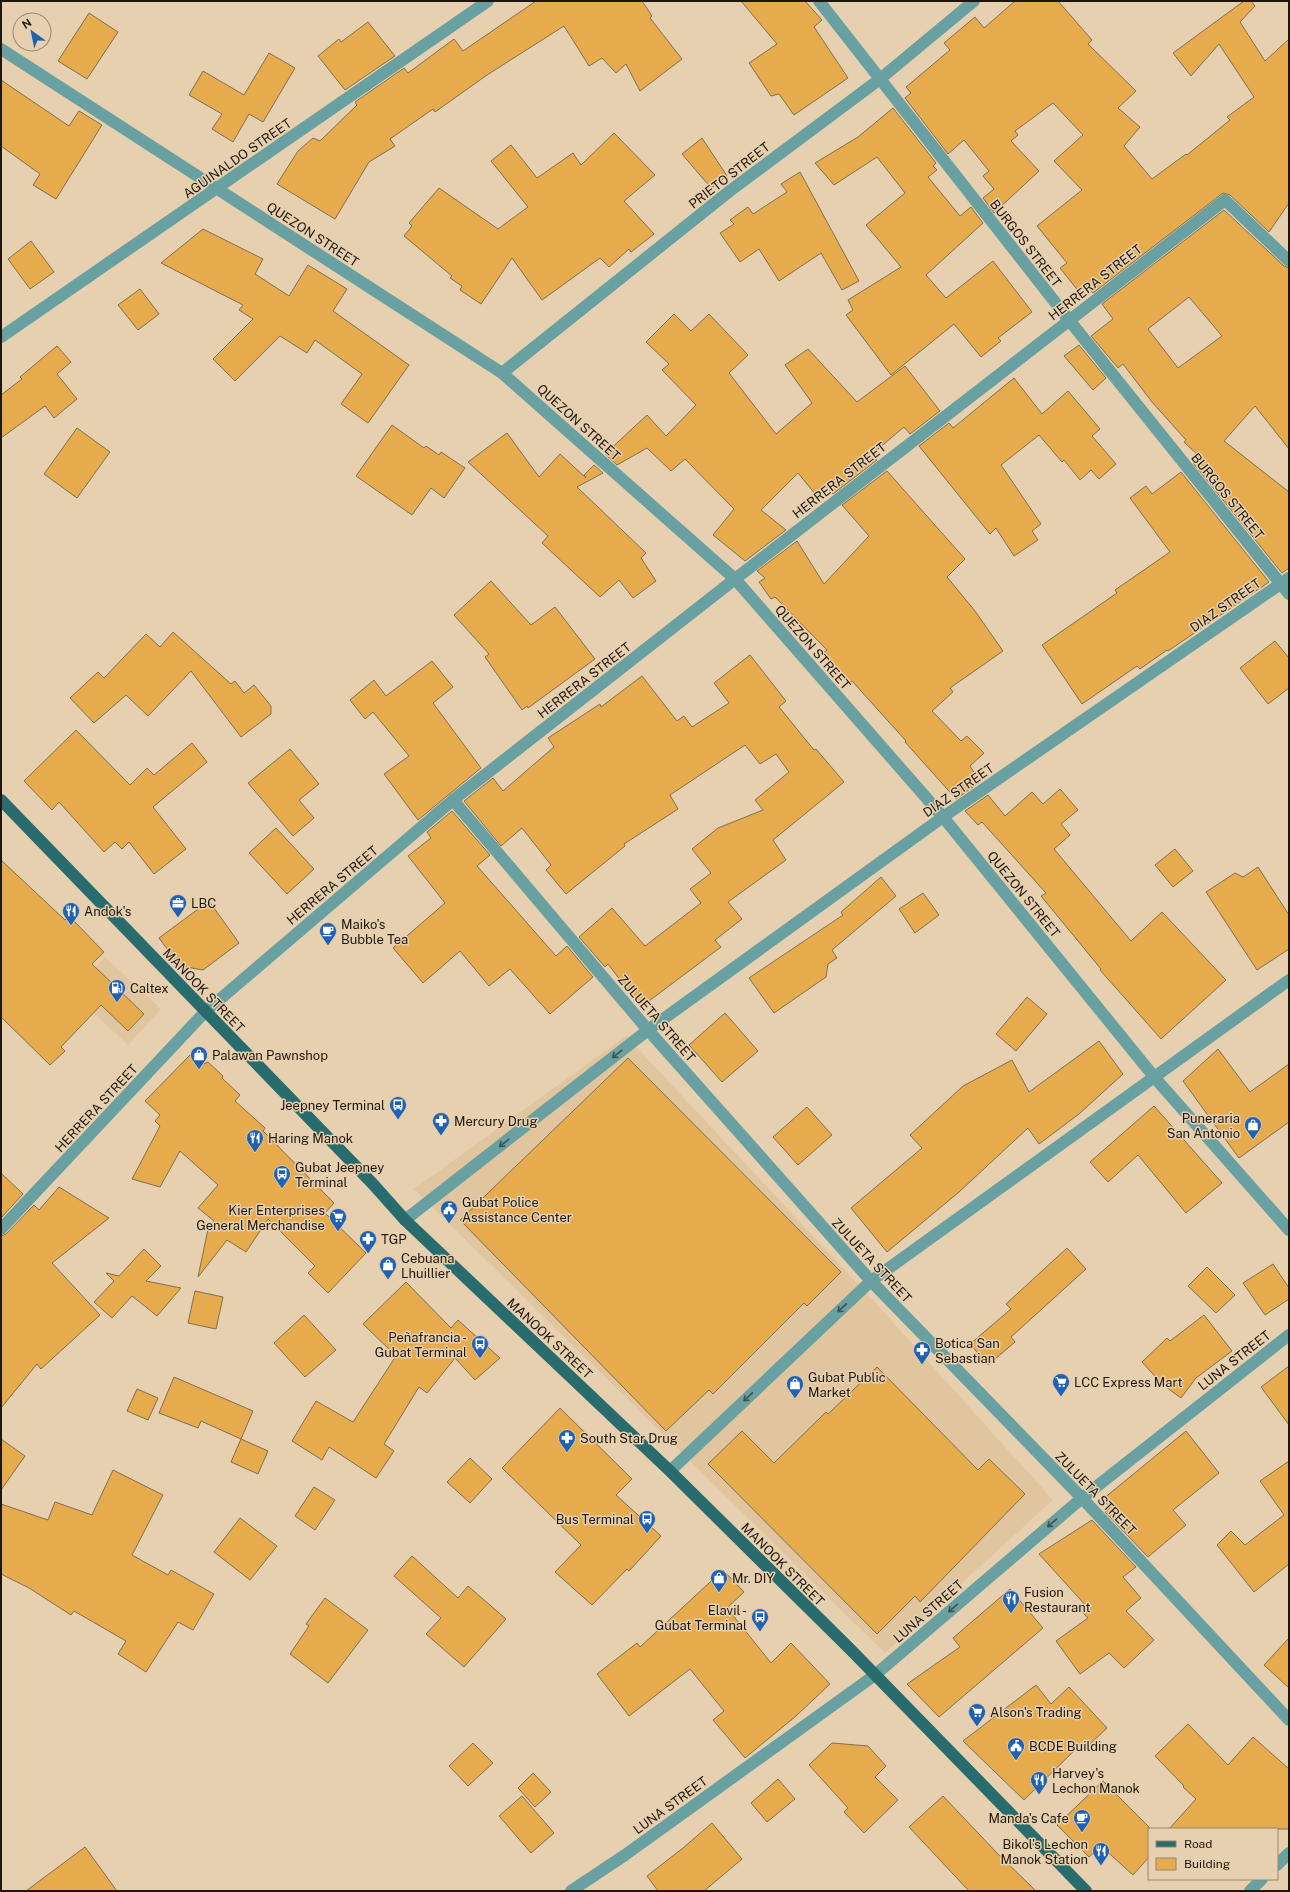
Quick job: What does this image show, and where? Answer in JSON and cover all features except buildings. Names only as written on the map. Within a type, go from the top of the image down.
[{"type":"main road","name":"MANOOK STREET","points":[[1,800],[372,1183],[405,1220],[670,1471],[875,1675],[1086,1891]]},
{"type":"street","name":"AGUINALDO STREET","points":[[1,337],[218,189],[488,1]]},
{"type":"street","name":"BURGOS STREET","points":[[819,1],[1069,320],[1285,581],[1289,594]]},
{"type":"street","name":"PRIETO STREET","points":[[502,372],[731,190],[880,79],[974,1]]},
{"type":"street","name":"QUEZON STREET","points":[[1,48],[502,372],[735,579],[943,817],[1156,1078],[1289,1230]]},
{"type":"street","name":"HERRERA STREET","points":[[1,1229],[205,1012],[454,800],[735,579],[1225,200],[1289,261]]},
{"type":"street","name":"DIAZ STREET","points":[[405,1220],[648,1030],[943,817],[1285,581]]},
{"type":"street","name":"ZULUETA STREET","points":[[454,800],[648,1030],[871,1281],[1082,1498],[1289,1720]]},
{"type":"street","points":[[670,1471],[871,1281],[1156,1078],[1289,980]]},
{"type":"street","name":"LUNA STREET","points":[[571,1891],[625,1855],[875,1675],[1082,1498],[1289,1335]]},
{"type":"street","points":[[1278,1864],[1289,1853]]},
{"type":"street","points":[[1250,1891],[1261,1880]]},
{"type":"shaded area","points":[[105,957],[161,1009],[128,1045],[72,993]]},
{"type":"shaded area","name":"Gubat Public Market","points":[[626,1036],[872,1299],[1053,1500],[885,1653],[414,1189]]},
{"type":"place","name":"LBC","points":[[178,918]]},
{"type":"place","name":"Andok's","points":[[71,926]]},
{"type":"place","name":"Maiko's Bubble Tea","points":[[328,946]]},
{"type":"place","name":"Caltex","points":[[117,1003]]},
{"type":"place","name":"Palawan Pawnshop","points":[[199,1070]]},
{"type":"place","name":"Jeepney Terminal","points":[[398,1120]]},
{"type":"place","name":"Mercury Drug","points":[[441,1136]]},
{"type":"place","name":"Puneraria San Antonio","points":[[1253,1140]]},
{"type":"place","name":"Haring Manok","points":[[255,1153]]},
{"type":"place","name":"Gubat Jeepney Terminal","points":[[282,1189]]},
{"type":"place","name":"Gubat Police Assistance Center","points":[[449,1224]]},
{"type":"place","name":"Kier Enterprises General Merchandise","points":[[338,1232]]},
{"type":"place","name":"TGP","points":[[368,1254]]},
{"type":"place","name":"Cebuana Lhuillier","points":[[388,1280]]},
{"type":"place","name":"Peñafrancia - Gubat Terminal","points":[[480,1359]]},
{"type":"place","name":"Botica San Sebastian","points":[[922,1365]]},
{"type":"place","name":"LCC Express Mart","points":[[1061,1397]]},
{"type":"place","name":"Gubat Public Market","points":[[795,1399]]},
{"type":"place","name":"South Star Drug","points":[[567,1453]]},
{"type":"place","name":"Bus Terminal","points":[[647,1534]]},
{"type":"place","name":"Mr. DIY","points":[[719,1593]]},
{"type":"place","name":"Fusion Restaurant","points":[[1011,1614]]},
{"type":"place","name":"Elavil - Gubat Terminal","points":[[760,1632]]},
{"type":"place","name":"Alson's Trading","points":[[977,1727]]},
{"type":"place","name":"BCDE Building","points":[[1016,1761]]},
{"type":"place","name":"Harvey's Lechon Manok","points":[[1039,1795]]},
{"type":"place","name":"Manda's Cafe","points":[[1082,1833]]},
{"type":"place","name":"Bikol's Lechon Manok Station","points":[[1101,1866]]}]
